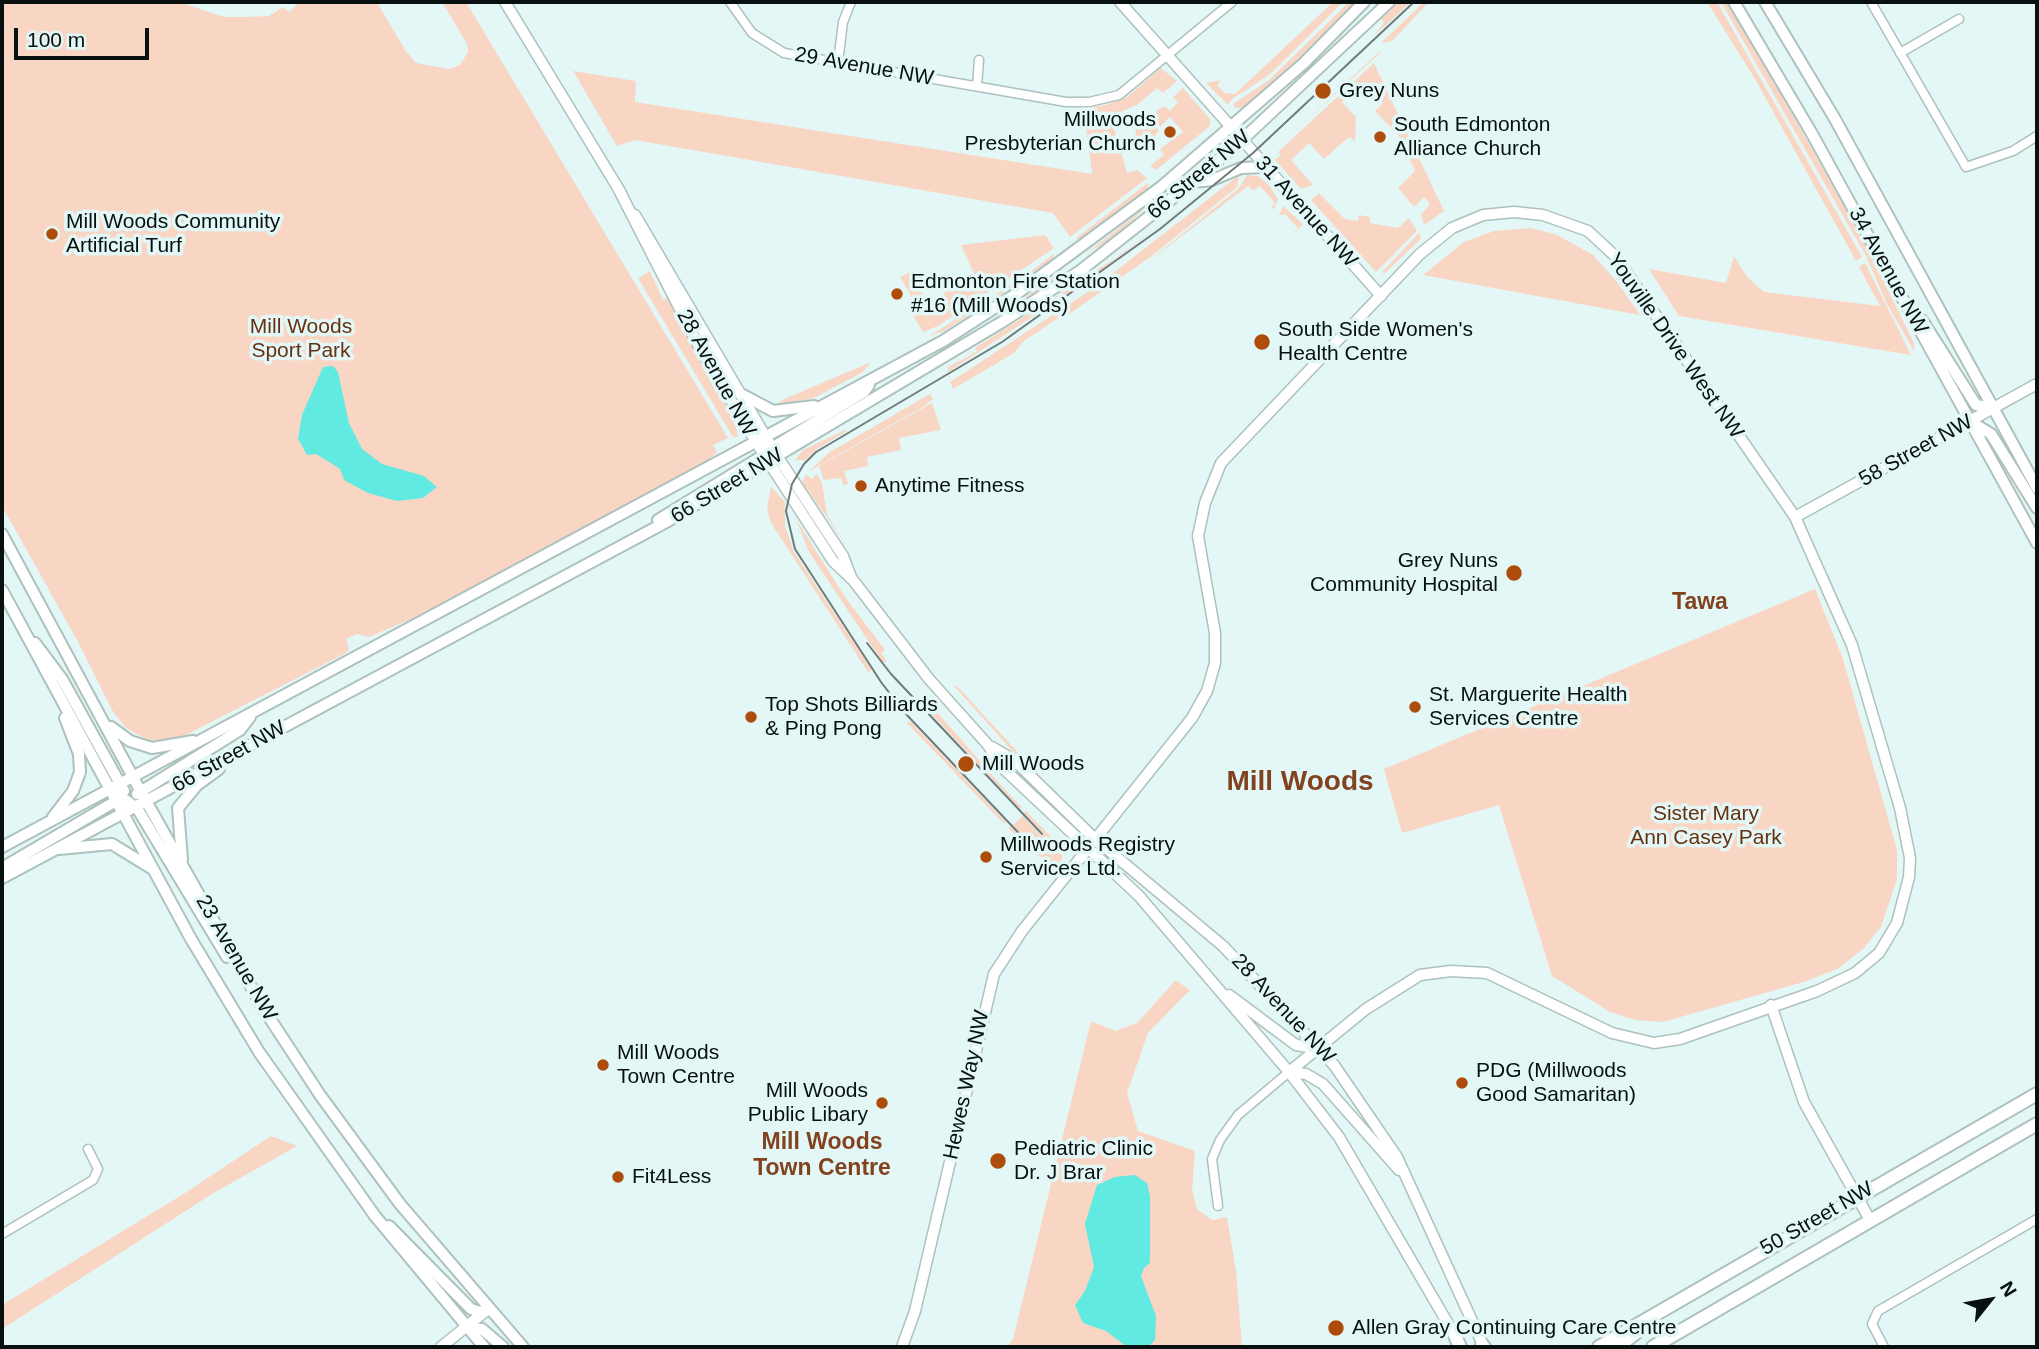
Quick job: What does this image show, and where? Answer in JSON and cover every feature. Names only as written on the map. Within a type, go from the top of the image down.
[{"type":"main road","name":"66 Street NW","points":[[2,878],[124,814],[134,778],[943,341],[1018,292],[1161,187],[1304,63],[1364,2]]},
{"type":"main road","name":"66 Street NW","points":[[2,847],[46,823],[128,797],[238,753],[597,560],[697,494],[771,456],[950,354],[1080,271],[1193,182],[1242,140],[1389,2]]},
{"type":"main road","name":"34 Avenue NW","points":[[1734,2],[1885,266],[2037,543]]},
{"type":"main road","name":"34 Avenue NW","points":[[1765,2],[1835,119],[2037,488]]},
{"type":"main road","points":[[1193,182],[1212,180],[1241,167],[1266,167]]},
{"type":"main road","points":[[1885,266],[1976,405],[1994,408]]},
{"type":"main road","points":[[761,440],[769,447],[771,456],[864,392],[874,379]]},
{"type":"main road","points":[[739,393],[774,411],[827,403]]},
{"type":"main road","points":[[1971,422],[1991,434],[2037,508]]},
{"type":"main road","points":[[2,534],[134,778]]},
{"type":"main road","name":"23 Avenue NW","points":[[2,590],[59,695],[128,797],[183,866],[263,1008],[359,1150],[488,1309],[523,1347]]},
{"type":"main road","points":[[26,634],[47,655],[128,797],[204,921],[263,1008]]},
{"type":"main road","points":[[46,823],[66,802],[80,772],[79,754],[59,695]]},
{"type":"main road","points":[[2,872],[7,865],[240,730],[254,712]]},
{"type":"main road","points":[[103,717],[130,741],[152,748],[206,738]]},
{"type":"main road","points":[[183,866],[177,824],[178,808],[197,785],[238,753]]},
{"type":"main road","name":"23 Avenue NW","points":[[124,814],[191,939],[259,1052],[369,1208],[484,1347]]},
{"type":"main road","points":[[56,849],[112,844],[154,871]]},
{"type":"main road","name":"50 Street NW","points":[[1600,1346],[2037,1094]]},
{"type":"main road","name":"50 Street NW","points":[[1653,1347],[2037,1124]]},
{"type":"main road","points":[[369,1208],[471,1309],[480,1312],[488,1309]]},
{"type":"main road","points":[[1618,1347],[1668,1307]]},
{"type":"main road","points":[[467,1328],[482,1329],[503,1347]]},
{"type":"main road","points":[[1454,1333],[1461,1347]]},
{"type":"street","name":"28 Avenue NW","points":[[505,2],[739,393],[761,440]]},
{"type":"street","name":"29 Avenue NW","points":[[730,2],[752,33],[784,53],[1066,102],[1089,102],[1119,95],[1232,2]]},
{"type":"street","points":[[838,63],[843,22],[851,2]]},
{"type":"street","name":"31 Avenue NW","points":[[1120,2],[1381,296]]},
{"type":"street","points":[[1871,2],[1966,167],[2013,151],[2037,136]]},
{"type":"street","points":[[1900,53],[1959,19]]},
{"type":"street","points":[[977,86],[979,60]]},
{"type":"street","name":"28 Avenue NW","points":[[619,190],[703,354],[761,440]]},
{"type":"street","name":"Youville Drive West NW","points":[[1086,848],[1192,718],[1207,691],[1215,663],[1215,633],[1198,536],[1205,503],[1221,463],[1420,254],[1452,228],[1483,215],[1514,212],[1543,215],[1588,231],[1615,256],[1794,517],[1852,645],[1875,718],[1910,858],[1909,877],[1897,923],[1879,953],[1856,973],[1817,991],[1680,1039],[1654,1043],[1612,1033],[1487,973],[1451,971],[1420,975],[1366,1009],[1289,1072]]},
{"type":"street","name":"58 Street NW","points":[[1794,517],[2037,384]]},
{"type":"street","name":"28 Avenue NW","points":[[771,456],[834,561],[853,580],[929,679],[988,745],[1004,769],[1139,896],[1289,1072],[1339,1137],[1454,1333]]},
{"type":"street","name":"28 Avenue NW","points":[[988,745],[1014,760],[1094,838],[1223,946],[1348,1082],[1411,1183],[1483,1347]]},
{"type":"street","name":"Hewes Way NW","points":[[902,1347],[929,1256],[993,974],[1022,931],[1086,848]]},
{"type":"street","points":[[1212,981],[1296,1045],[1320,1049]]},
{"type":"street","points":[[1771,1005],[1804,1102],[1870,1220]]},
{"type":"street","points":[[1219,1206],[1212,1159],[1220,1140],[1238,1115],[1289,1072],[1306,1074],[1323,1084],[1411,1183]]},
{"type":"street","points":[[2,1234],[93,1180],[98,1169],[88,1149]]},
{"type":"street","points":[[1884,1347],[1873,1329],[1874,1315],[2037,1219]]},
{"type":"street","points":[[441,1347],[488,1309]]},
{"type":"green space","name":"Mill Woods Sport Park","points":[[2,2],[179,2],[224,17],[242,17],[269,16],[283,7],[289,12],[300,2],[377,2],[405,50],[416,63],[449,69],[460,65],[468,52],[467,44],[442,2],[466,2],[728,438],[713,445],[717,452],[705,463],[416,617],[369,637],[357,634],[346,639],[349,650],[346,653],[184,736],[152,741],[136,734],[125,727],[112,710],[77,640],[2,506]]},
{"type":"green space","points":[[1333,2],[1343,2],[1269,75],[1232,99],[1228,105],[1206,83],[1221,80],[1217,85],[1224,93],[1235,94]]},
{"type":"green space","points":[[1349,2],[1355,2],[1288,69],[1243,108],[1236,108],[1233,104],[1269,80]]},
{"type":"green space","points":[[1398,2],[1411,2],[1374,36],[1384,22],[1381,19]]},
{"type":"green space","points":[[1424,2],[1429,2],[1392,41],[1381,43]]},
{"type":"green space","points":[[1707,2],[1717,2],[1862,257],[1856,261],[1755,79]]},
{"type":"green space","points":[[1721,2],[1727,2],[1746,33],[1863,239],[1914,343],[1914,351],[1887,304],[1866,256]]},
{"type":"green space","points":[[1380,51],[1381,52],[1277,147]]},
{"type":"green space","points":[[1374,63],[1444,211],[1424,225],[1421,215],[1430,204],[1424,197],[1414,207],[1398,188],[1415,171],[1399,136],[1375,111],[1383,103],[1368,86],[1358,86],[1342,102],[1356,117],[1355,141],[1349,137],[1324,159],[1309,143],[1291,160],[1313,185],[1301,189],[1275,160],[1281,155],[1278,152]]},
{"type":"green space","points":[[1161,68],[1177,81],[1163,93],[1157,88],[1137,105],[1118,113],[1121,122],[1113,125],[1127,173],[1137,170],[1147,178],[1070,237],[1053,213],[635,140],[617,146],[573,71],[636,81],[635,102],[1092,174],[1084,108],[1106,105],[1127,97]]},
{"type":"green space","points":[[1183,88],[1210,119],[1210,126],[1156,170],[1150,166],[1164,155],[1160,149],[1183,132],[1170,117],[1160,127],[1151,115],[1164,106],[1170,111],[1178,102],[1173,97]]},
{"type":"green space","points":[[1154,122],[1159,131],[1149,142],[1137,146],[1135,126],[1140,123],[1144,129]]},
{"type":"green space","points":[[1239,175],[1237,187],[1153,255],[1068,315],[1057,319],[1024,341],[1014,353],[953,389],[950,382],[1094,288]]},
{"type":"green space","points":[[1247,175],[1258,176],[1269,185],[1278,199],[1274,209],[1271,208],[1275,203],[1260,186],[1253,191],[1248,186],[1145,264],[1238,189]]},
{"type":"green space","points":[[1149,182],[1147,189],[1082,239],[1075,239]]},
{"type":"green space","points":[[1213,185],[1084,283],[948,372],[948,367],[977,351],[975,348],[1117,257]]},
{"type":"green space","points":[[1319,193],[1345,219],[1358,221],[1359,215],[1370,217],[1370,223],[1398,228],[1409,218],[1417,231],[1376,272],[1311,200]]},
{"type":"green space","points":[[1283,206],[1303,224],[1294,234],[1298,228],[1285,214],[1279,216]]},
{"type":"green space","points":[[1142,210],[1112,239],[1087,253]]},
{"type":"green space","points":[[1531,228],[1557,235],[1593,255],[1617,282],[1640,315],[1423,275],[1464,242],[1494,231]]},
{"type":"green space","points":[[1419,233],[1421,239],[1384,274],[1382,272]]},
{"type":"green space","points":[[1045,235],[1054,248],[938,326],[923,332],[910,310],[917,306],[900,277],[910,272],[927,303],[938,298],[941,303],[946,301],[943,294],[974,273],[961,245]]},
{"type":"green space","points":[[1055,253],[1051,261],[1000,295],[944,331],[929,336],[1022,278]]},
{"type":"green space","points":[[1734,256],[1747,277],[1764,292],[1880,306],[1859,267],[1865,263],[1911,355],[1679,316],[1649,269],[1726,283]]},
{"type":"green space","points":[[1065,269],[1052,283],[1019,304],[1036,288]]},
{"type":"green space","points":[[650,271],[663,300],[669,297],[736,425],[738,437],[733,437],[638,278]]},
{"type":"green space","points":[[871,362],[863,372],[814,398],[778,405],[782,400]]},
{"type":"green space","points":[[930,394],[933,399],[923,407],[809,471],[830,452]]},
{"type":"green space","points":[[932,403],[941,430],[899,438],[901,450],[867,457],[868,466],[844,471],[848,484],[843,485],[841,478],[824,480],[819,466]]},
{"type":"green space","points":[[847,431],[817,449],[805,460],[795,460],[803,450]]},
{"type":"green space","points":[[817,474],[822,483],[827,515],[847,546],[802,482],[806,475],[812,479]]},
{"type":"green space","points":[[771,487],[785,502],[785,526],[794,552],[872,670],[868,672],[771,523],[767,509]]},
{"type":"green space","points":[[796,519],[845,597],[885,650],[881,653],[887,661],[883,663],[809,552]]},
{"type":"green space","name":"Sister Mary Ann Casey Park","points":[[1815,589],[1843,659],[1897,850],[1897,879],[1881,927],[1864,948],[1839,968],[1807,981],[1663,1022],[1635,1020],[1610,1012],[1552,976],[1499,805],[1402,833],[1384,769]]},
{"type":"green space","points":[[953,685],[958,687],[1069,808],[1019,758]]},
{"type":"green space","points":[[929,703],[1022,807],[1020,809],[925,707]]},
{"type":"green space","points":[[910,721],[1006,822],[1004,824],[907,723]]},
{"type":"green space","points":[[1026,811],[1062,848],[1062,859],[1055,870],[1008,828],[1010,826],[1030,847],[1032,845],[1013,825],[1023,816],[1041,836],[1044,834],[1024,813]]},
{"type":"green space","points":[[1176,980],[1190,990],[1148,1033],[1127,1093],[1138,1131],[1195,1151],[1192,1189],[1197,1209],[1212,1220],[1227,1217],[1236,1271],[1242,1347],[1007,1347],[1013,1339],[1091,1021],[1115,1031],[1137,1023]]},
{"type":"green space","points":[[271,1136],[297,1146],[212,1194],[2,1329],[2,1305],[185,1193]]},
{"type":"water","points":[[333,366],[338,372],[349,423],[362,449],[382,464],[424,476],[437,487],[423,498],[397,501],[368,493],[344,480],[340,469],[331,463],[316,454],[307,455],[298,439],[302,415],[323,367]]},
{"type":"water","points":[[1135,1175],[1147,1183],[1150,1196],[1150,1263],[1141,1276],[1156,1316],[1155,1340],[1148,1347],[1127,1347],[1106,1331],[1083,1323],[1075,1305],[1085,1291],[1094,1267],[1085,1224],[1097,1185],[1115,1177]]},
{"type":"tram line","points":[[1031,846],[904,712],[881,682],[795,549],[786,511],[792,484],[804,464],[816,452],[1002,342],[1160,229],[1253,153],[1414,2]]},
{"type":"tram line","points":[[867,643],[891,674],[1042,834]]},
{"type":"place","name":"Grey Nuns","points":[[1323,91]]},
{"type":"place","name":"Millwoods Presbyterian Church","points":[[1170,132]]},
{"type":"place","name":"South Edmonton Alliance Church","points":[[1380,137]]},
{"type":"place","name":"Mill Woods Community Artificial Turf","points":[[52,234]]},
{"type":"place","name":"Edmonton Fire Station #16 (Mill Woods)","points":[[897,294]]},
{"type":"place","name":"South Side Women's Health Centre","points":[[1262,342]]},
{"type":"place","name":"Anytime Fitness","points":[[861,486]]},
{"type":"place","name":"Grey Nuns Community Hospital","points":[[1514,573]]},
{"type":"place","name":"St. Marguerite Health Services Centre","points":[[1415,707]]},
{"type":"place","name":"Top Shots Billiards & Ping Pong","points":[[751,717]]},
{"type":"place","name":"Mill Woods","points":[[966,764]]},
{"type":"place","name":"Millwoods Registry Services Ltd.","points":[[986,857]]},
{"type":"place","name":"Mill Woods Town Centre","points":[[603,1065]]},
{"type":"place","name":"PDG (Millwoods Good Samaritan)","points":[[1462,1083]]},
{"type":"place","name":"Mill Woods Public Libary","points":[[882,1103]]},
{"type":"place","name":"Pediatric Clinic Dr. J Brar","points":[[998,1161]]},
{"type":"place","name":"Fit4Less","points":[[618,1177]]},
{"type":"place","name":"Allen Gray Continuing Care Centre","points":[[1336,1328]]},
{"type":"district","name":"Tawa","points":[[1700,603]]},
{"type":"district","name":"Mill Woods","points":[[1300,782]]},
{"type":"district","name":"Mill Woods Town Centre","points":[[822,1156]]}]
